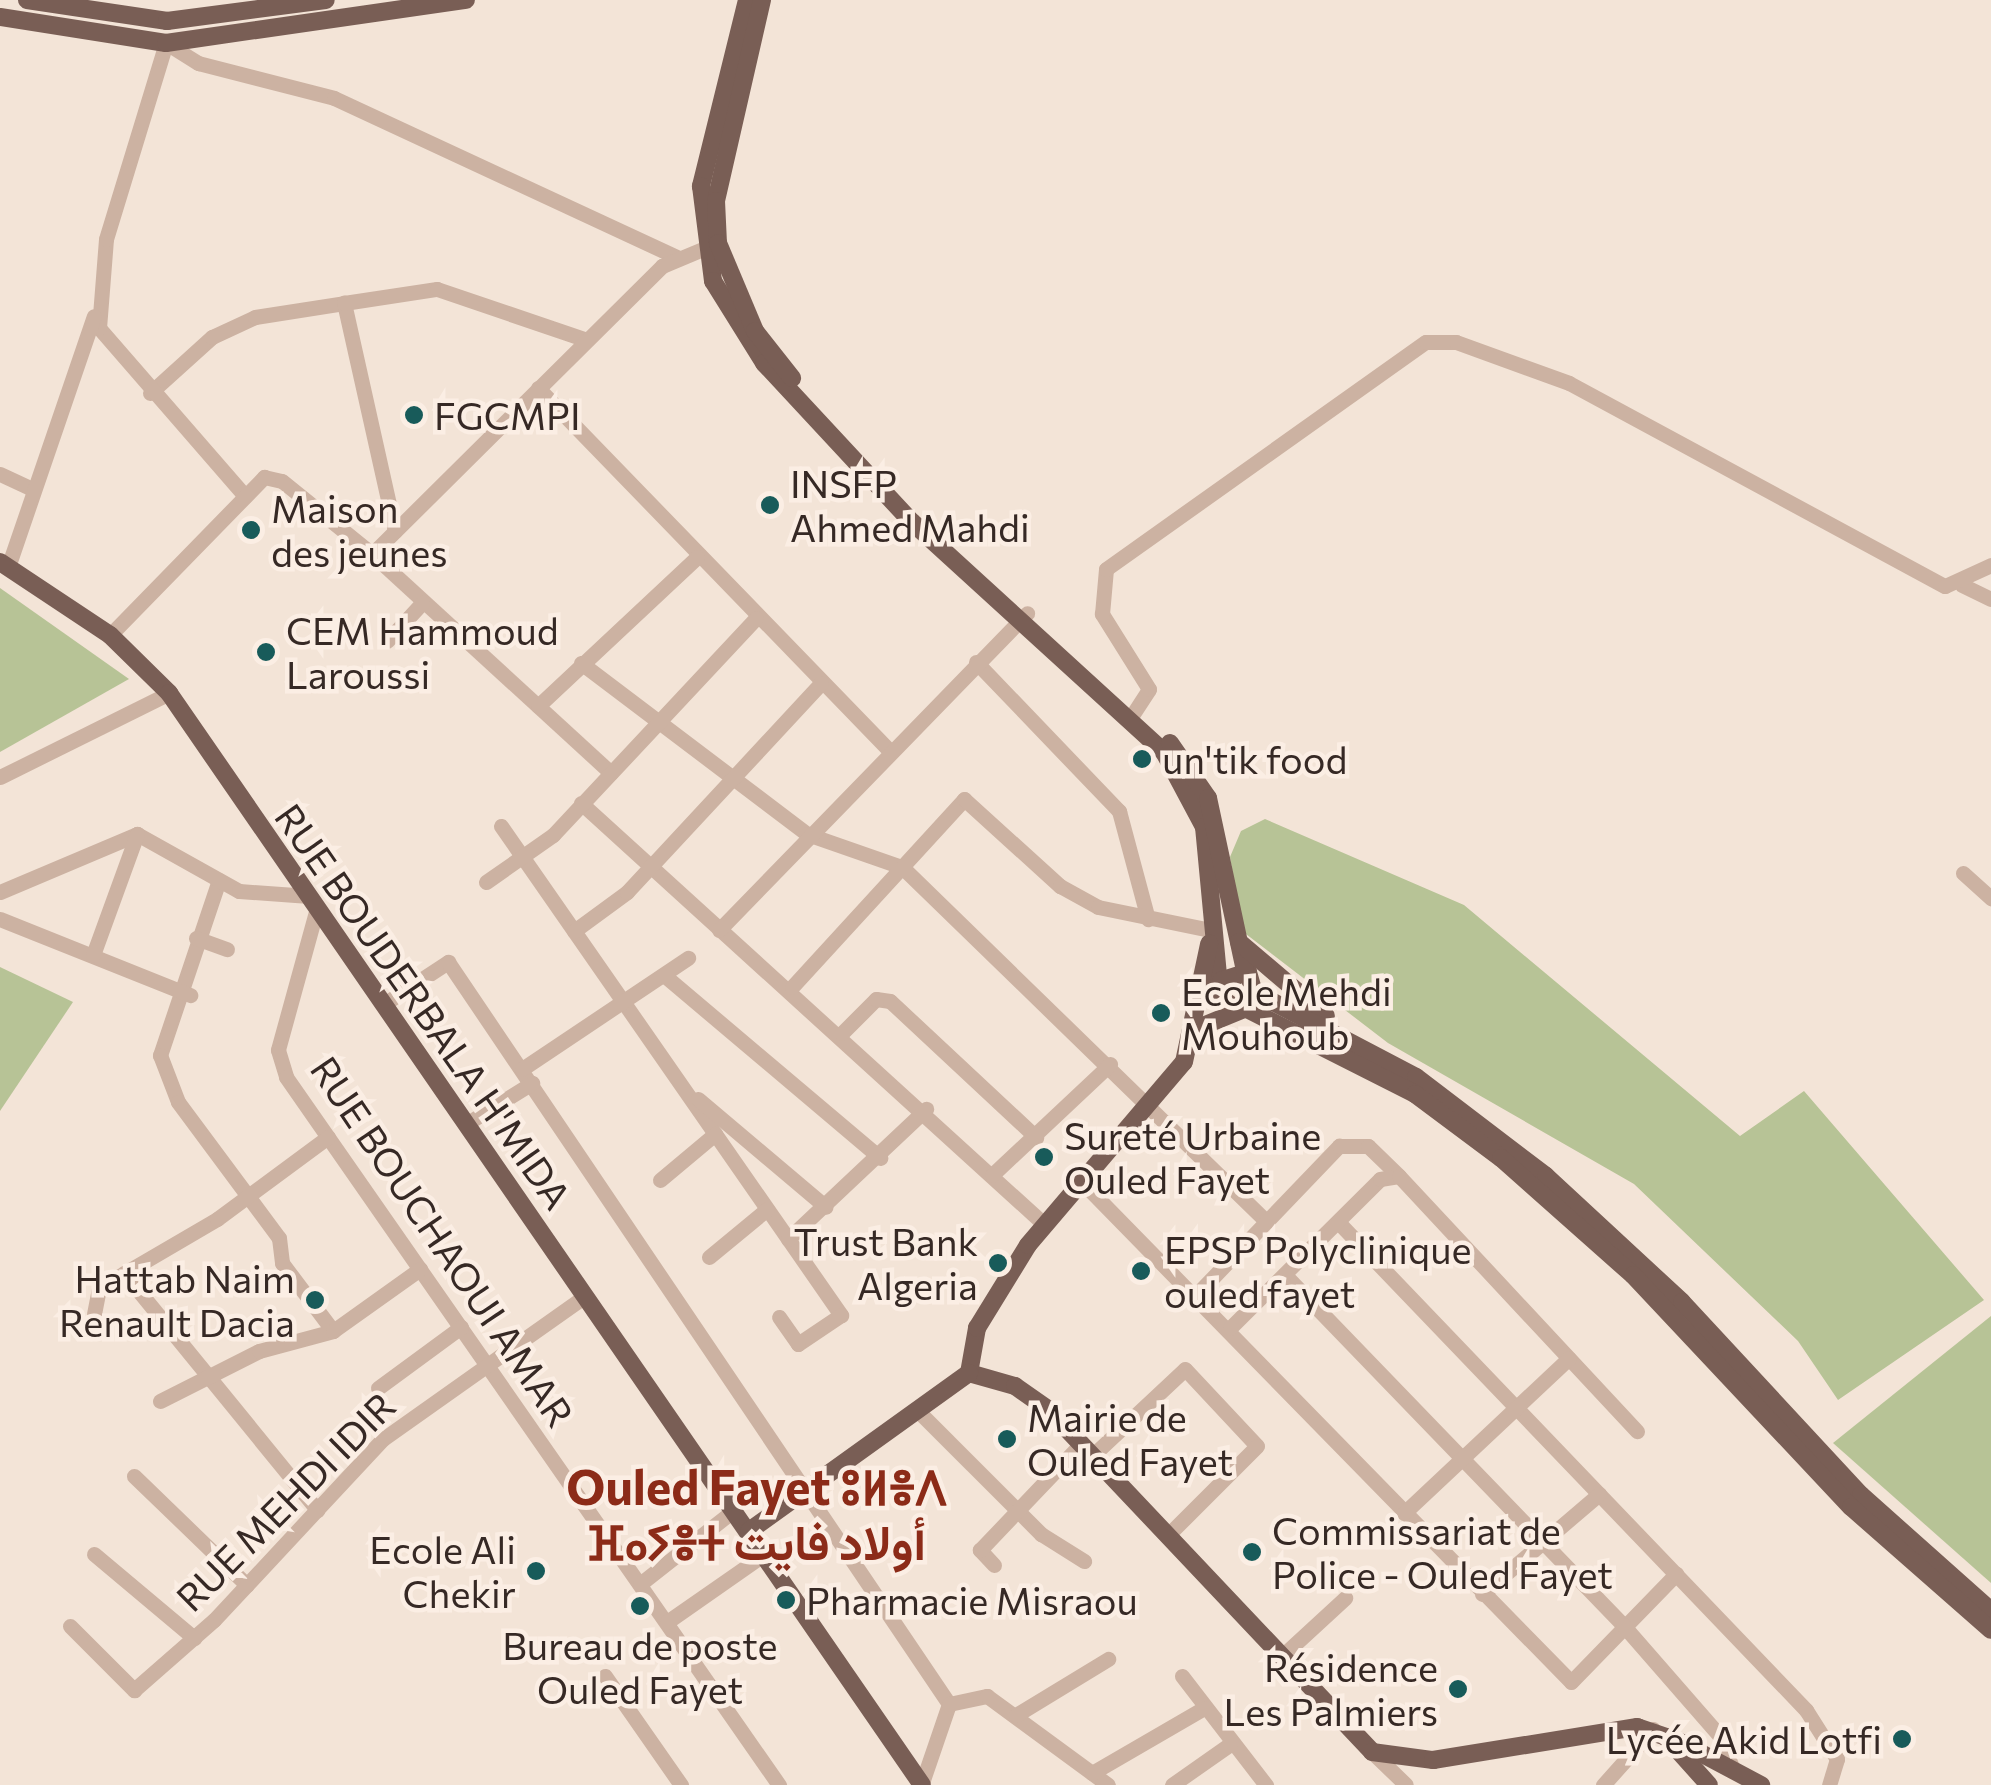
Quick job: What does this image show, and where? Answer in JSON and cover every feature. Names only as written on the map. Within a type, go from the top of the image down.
[{"type":"main road","points":[[27,0],[167,22],[326,0]]},
{"type":"main road","points":[[0,17],[166,42],[466,0]]},
{"type":"main road","points":[[747,0],[701,186],[710,245],[764,363],[912,522],[1134,714],[1208,798],[1232,935],[1245,970],[1249,1004]]},
{"type":"main road","points":[[710,245],[716,201],[762,0]]},
{"type":"main road","name":"RUE BOUDERBALA H'MIDA","points":[[4,564],[110,635],[169,693],[313,910],[384,1004],[922,1784]]},
{"type":"main road","points":[[1134,714],[1191,793],[1224,1003],[1249,1004],[1370,1049]]},
{"type":"main road","points":[[1196,1032],[1210,930],[1210,900]]},
{"type":"main road","points":[[1232,935],[1370,1049],[1490,1130],[1602,1225],[1806,1441],[1991,1611]]},
{"type":"main road","points":[[748,1531],[919,1412],[968,1372],[977,1328],[1045,1225],[1151,1102],[1196,1032],[1220,982],[1245,970]]},
{"type":"main road","points":[[1196,1032],[1249,1004]]},
{"type":"main road","points":[[1249,1004],[1415,1094],[1502,1158],[1633,1275],[1851,1508],[1991,1630]]},
{"type":"main road","points":[[968,1372],[1015,1386],[1087,1450],[1372,1752],[1433,1760],[1610,1728],[1659,1733],[1736,1776]]},
{"type":"main road","points":[[1659,1733],[1709,1785],[1718,1768],[1760,1785]]},
{"type":"street","points":[[245,496],[100,337],[98,306],[106,239],[166,42],[198,63],[334,98],[677,257]]},
{"type":"street","points":[[372,554],[586,340],[677,257],[710,245]]},
{"type":"street","points":[[150,393],[212,337],[255,317],[436,289],[586,340]]},
{"type":"street","points":[[344,304],[395,531]]},
{"type":"street","points":[[4,564],[98,306]]},
{"type":"street","points":[[1134,714],[1149,689],[1102,614],[1106,569],[1440,340],[1569,383],[1944,586],[1962,585],[1991,599]]},
{"type":"street","points":[[538,388],[697,558],[888,749]]},
{"type":"street","points":[[0,474],[32,489]]},
{"type":"street","points":[[110,635],[245,496],[273,475],[372,554],[611,773]]},
{"type":"street","points":[[538,706],[697,558]]},
{"type":"street","points":[[1962,585],[1991,565]]},
{"type":"street","points":[[387,641],[422,603]]},
{"type":"street","points":[[719,930],[888,749],[1024,616]]},
{"type":"street","points":[[486,882],[524,858],[581,803],[656,719],[756,618]]},
{"type":"street","points":[[976,662],[1119,811],[1148,919]]},
{"type":"street","points":[[581,663],[807,834],[902,866],[1151,1102],[1265,1220]]},
{"type":"street","points":[[574,931],[648,870],[821,682]]},
{"type":"street","points":[[0,777],[169,693]]},
{"type":"street","points":[[792,987],[964,799],[1060,886],[1148,919],[1210,930]]},
{"type":"street","points":[[581,803],[648,870],[792,987],[1045,1225]]},
{"type":"street","points":[[501,826],[841,1314],[798,1344],[779,1317]]},
{"type":"street","points":[[137,834],[239,892],[313,910]]},
{"type":"street","points":[[0,892],[137,834]]},
{"type":"street","points":[[93,955],[137,834]]},
{"type":"street","points":[[1963,873],[1991,898]]},
{"type":"street","points":[[219,880],[196,938],[185,993],[160,1055],[169,1083],[279,1238],[282,1263],[332,1331]]},
{"type":"street","name":"RUE BOUCHAOUI AMAR","points":[[313,910],[278,1050],[328,1137],[779,1785]]},
{"type":"street","points":[[0,918],[185,993]]},
{"type":"street","points":[[196,938],[227,949]]},
{"type":"street","points":[[466,1124],[688,958]]},
{"type":"street","points":[[384,1004],[448,962],[810,1487],[948,1704]]},
{"type":"street","points":[[665,976],[880,1158]]},
{"type":"street","points":[[842,1034],[883,998],[1036,1137]]},
{"type":"street","points":[[992,1175],[1110,1064]]},
{"type":"street","points":[[683,1087],[826,1207]]},
{"type":"street","points":[[788,1239],[880,1158],[926,1110]]},
{"type":"street","points":[[660,1180],[716,1134]]},
{"type":"street","points":[[94,1314],[99,1288],[249,1194],[328,1137]]},
{"type":"street","points":[[1196,1294],[1346,1142],[1368,1146],[1637,1431]]},
{"type":"street","points":[[1230,1328],[1380,1179],[1399,1176]]},
{"type":"street","points":[[1080,1180],[1230,1328],[1482,1594],[1571,1682],[1676,1574]]},
{"type":"street","points":[[710,1257],[767,1209]]},
{"type":"street","points":[[1339,1223],[1828,1738],[1836,1759],[1829,1785]]},
{"type":"street","points":[[160,1401],[259,1351],[332,1331],[420,1269]]},
{"type":"street","points":[[124,1273],[317,1510]]},
{"type":"street","points":[[1284,1274],[1623,1625],[1720,1736],[1736,1776]]},
{"type":"street","name":"RUE MEHDI IDIR","points":[[70,1626],[134,1690],[247,1585],[383,1439],[585,1296]]},
{"type":"street","points":[[378,1388],[461,1327]]},
{"type":"street","points":[[1404,1513],[1569,1358]]},
{"type":"street","points":[[994,1566],[980,1550],[1018,1509],[1185,1369],[1258,1446],[1167,1536]]},
{"type":"street","points":[[919,1412],[1018,1509],[1084,1560]]},
{"type":"street","points":[[134,1476],[247,1585]]},
{"type":"street","points":[[1482,1594],[1599,1494]]},
{"type":"street","points":[[640,1584],[734,1510]]},
{"type":"street","points":[[94,1554],[194,1638]]},
{"type":"street","points":[[667,1622],[763,1555]]},
{"type":"street","points":[[1282,1656],[1345,1598]]},
{"type":"street","points":[[1016,1715],[1108,1659]]},
{"type":"street","points":[[605,1676],[681,1785]]},
{"type":"street","points":[[1182,1676],[1228,1744],[1266,1785]]},
{"type":"street","points":[[948,1704],[987,1696],[1108,1785]]},
{"type":"street","points":[[922,1784],[948,1704]]},
{"type":"street","points":[[1092,1773],[1204,1708]]},
{"type":"street","points":[[1603,1785],[1659,1733]]},
{"type":"street","points":[[1172,1785],[1228,1744]]},
{"type":"street","points":[[1372,1752],[1406,1785]]},
{"type":"green space","points":[[0,588],[129,679],[0,752]]},
{"type":"green space","points":[[1265,819],[1464,905],[1740,1136],[1804,1091],[1984,1300],[1838,1400],[1798,1341],[1634,1184],[1388,1043],[1242,931],[1230,857],[1241,831]]},
{"type":"green space","points":[[0,967],[73,1002],[0,1111]]},
{"type":"green space","points":[[1991,1316],[1991,1583],[1833,1443]]},
{"type":"place","name":"FGCMPI","points":[[414,415]]},
{"type":"place","name":"INSFP Ahmed Mahdi","points":[[770,505]]},
{"type":"place","name":"Maison des jeunes","points":[[251,530]]},
{"type":"place","name":"CEM Hammoud Laroussi","points":[[266,652]]},
{"type":"place","name":"un'tik food","points":[[1142,759]]},
{"type":"place","name":"Ecole Mehdi Mouhoub","points":[[1161,1013]]},
{"type":"place","name":"Sureté Urbaine Ouled Fayet","points":[[1044,1157]]},
{"type":"place","name":"Trust Bank Algeria","points":[[998,1263]]},
{"type":"place","name":"EPSP Polyclinique ouled fayet","points":[[1141,1271]]},
{"type":"place","name":"Hattab Naim Renault Dacia","points":[[315,1300]]},
{"type":"place","name":"Mairie de Ouled Fayet","points":[[1007,1439]]},
{"type":"place","name":"Commissariat de Police - Ouled Fayet","points":[[1252,1552]]},
{"type":"place","name":"Ecole Ali Chekir","points":[[536,1571]]},
{"type":"place","name":"Pharmacie Misraou","points":[[786,1600]]},
{"type":"place","name":"Bureau de poste Ouled Fayet","points":[[640,1606]]},
{"type":"place","name":"Résidence Les Palmiers","points":[[1458,1689]]},
{"type":"place","name":"Lycée Akid Lotfi","points":[[1902,1739]]},
{"type":"district","name":"Ouled Fayet ⵓⵍⴻⴷ ⴼⴰⵢⴻⵜ أولاد فايت","points":[[757,1512]]}]
